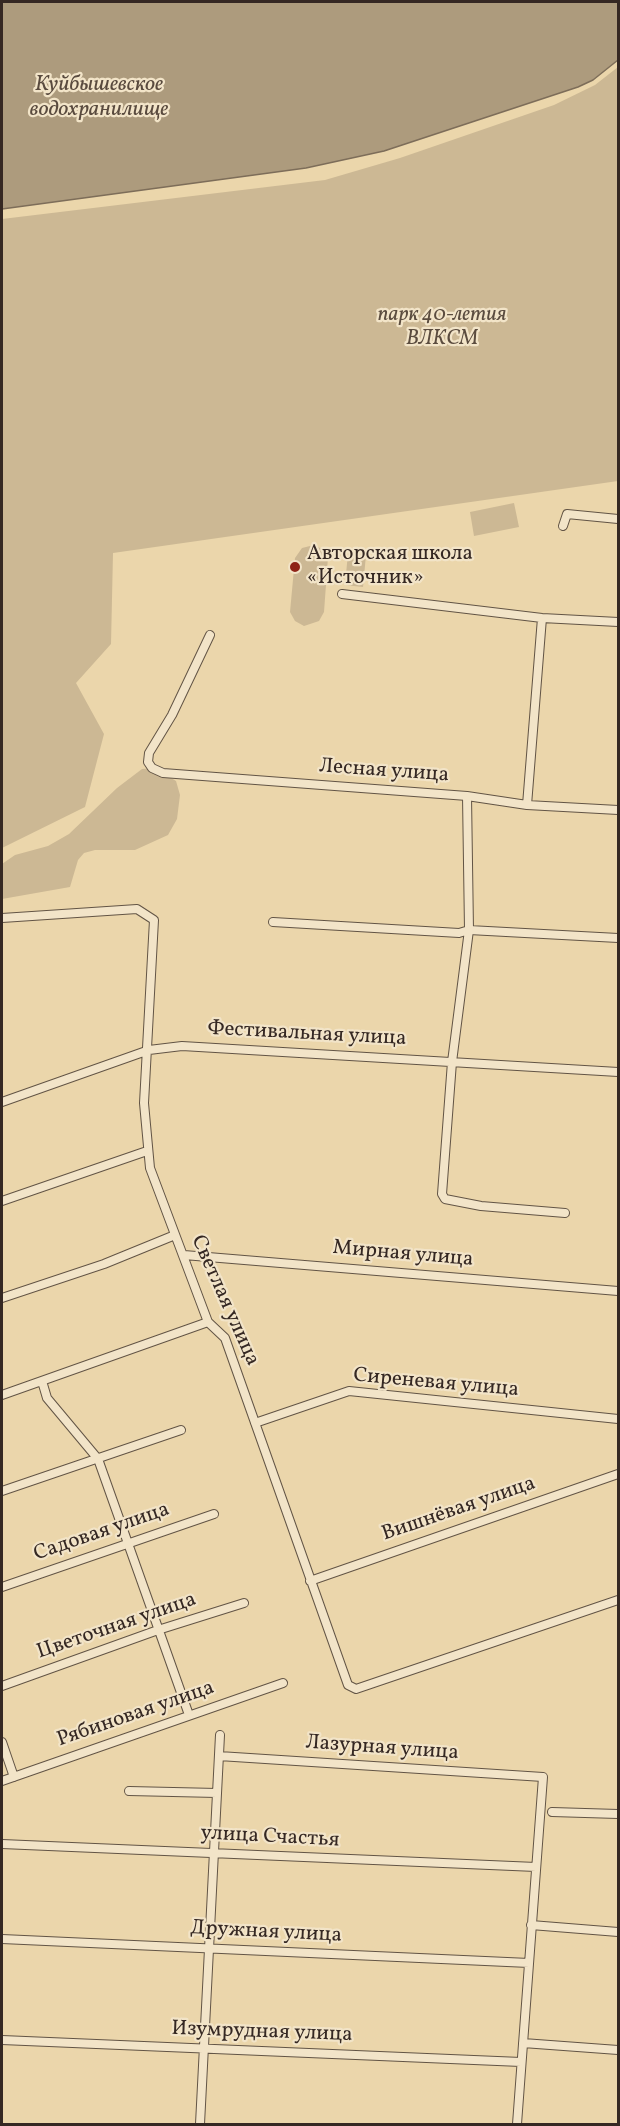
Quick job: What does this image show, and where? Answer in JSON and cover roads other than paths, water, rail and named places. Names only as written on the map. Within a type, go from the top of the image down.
[{"type":"street","points":[[563,526],[567,514],[618,519]]},
{"type":"street","points":[[342,594],[542,618],[618,622]]},
{"type":"street","points":[[527,805],[542,618]]},
{"type":"street","name":"Лесная улица","points":[[210,636],[172,715],[149,753],[150,764],[163,773],[176,776],[467,796],[527,805],[618,810]]},
{"type":"street","points":[[467,796],[469,930],[452,1062],[442,1194],[445,1200],[481,1206],[565,1213]]},
{"type":"street","name":"Светлая улица","points":[[2,918],[137,909],[154,920],[149,1050],[144,1103],[147,1151],[154,1185],[184,1255],[208,1322],[225,1338],[348,1684],[356,1689],[618,1600]]},
{"type":"street","points":[[273,921],[459,933],[469,930],[618,938]]},
{"type":"street","name":"Фестивальная улица","points":[[2,1102],[149,1050],[182,1047],[618,1072]]},
{"type":"street","points":[[2,1201],[147,1151]]},
{"type":"street","points":[[2,1298],[104,1264],[175,1235]]},
{"type":"street","name":"Мирная улица","points":[[184,1255],[618,1291]]},
{"type":"street","points":[[2,1395],[208,1322]]},
{"type":"street","points":[[42,1381],[47,1398],[98,1459],[189,1715]]},
{"type":"street","name":"Сиреневая улица","points":[[255,1423],[349,1391],[618,1419]]},
{"type":"street","points":[[2,1491],[181,1430]]},
{"type":"street","name":"Вишнёвая улица","points":[[310,1581],[618,1474]]},
{"type":"street","name":"Садовая улица","points":[[2,1587],[214,1514]]},
{"type":"street","name":"Цветочная улица","points":[[2,1686],[158,1630],[244,1603]]},
{"type":"street","name":"Рябиновая улица","points":[[2,1781],[283,1683]]},
{"type":"street","points":[[200,2124],[220,1735]]},
{"type":"street","points":[[2,1742],[14,1777]]},
{"type":"street","name":"Лазурная улица","points":[[219,1756],[543,1778],[536,1868]]},
{"type":"street","points":[[129,1791],[218,1793]]},
{"type":"street","points":[[552,1812],[618,1814]]},
{"type":"street","name":"улица Счастья","points":[[2,1844],[536,1868]]},
{"type":"street","points":[[517,2124],[536,1868]]},
{"type":"street","points":[[531,1925],[618,1932]]},
{"type":"street","name":"Дружная улица","points":[[2,1939],[529,1963]]},
{"type":"street","name":"Изумрудная улица","points":[[2,2040],[521,2062]]},
{"type":"street","points":[[523,2043],[618,2050]]},
{"type":"water","name":"Куйбышевское водохранилище","points":[[2,2],[618,2],[618,60],[593,80],[578,87],[384,151],[306,168],[2,209]]},
{"type":"place","name":"Авторская школа «Источник»","points":[[295,567]]},
{"type":"park label","name":"парк 40-летия ВЛКСМ","points":[[442,328]]}]
